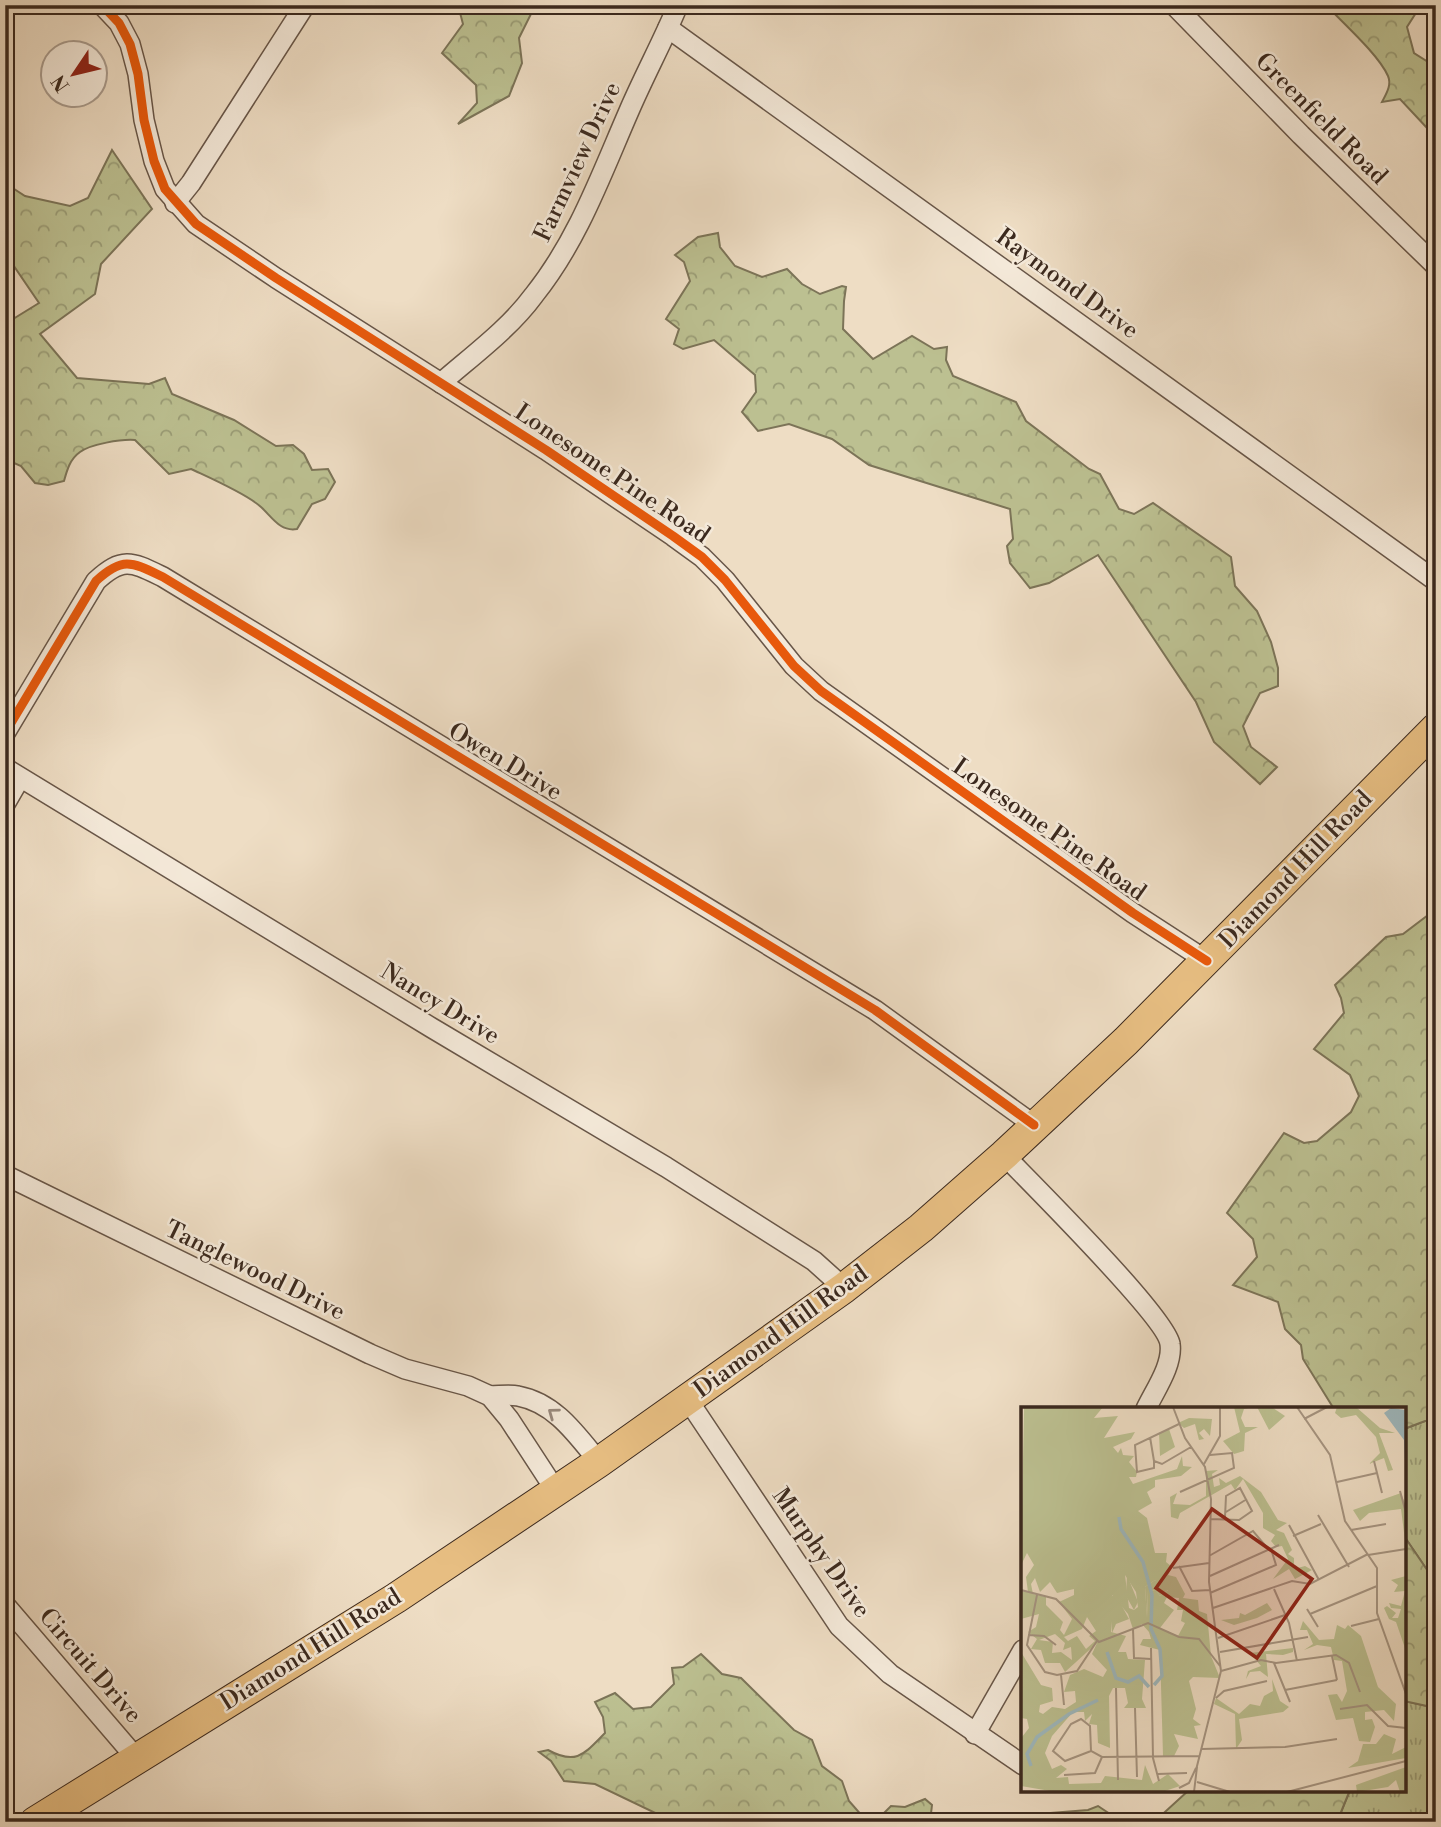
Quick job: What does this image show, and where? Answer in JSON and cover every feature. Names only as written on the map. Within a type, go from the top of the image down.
[{"type":"main road","name":"Diamond Hill Road","points":[[35,1822],[379,1608],[556,1491],[844,1288],[921,1228],[1126,1041],[1436,728]]},
{"type":"street","name":"Lonesome Pine Road","points":[[102,5],[119,23],[130,44],[138,74],[144,120],[154,161],[165,188],[196,224],[546,450],[683,543],[725,580],[794,666],[821,691],[1133,913],[1207,961]]},
{"type":"street","points":[[176,203],[254,88],[305,5]]},
{"type":"street","name":"Farmview Drive","points":[[442,383],[533,298],[562,258],[576,233],[678,5]]},
{"type":"street","name":"Greenfield Road","points":[[1174,5],[1301,135],[1436,266]]},
{"type":"street","name":"Raymond Drive","points":[[668,28],[1436,581]]},
{"type":"street","name":"Owen Drive","points":[[5,733],[96,581],[111,568],[124,563],[138,565],[163,577],[875,1010],[1034,1125]]},
{"type":"street","points":[[5,804],[13,773]]},
{"type":"street","name":"Nancy Drive","points":[[13,773],[666,1167],[814,1261],[844,1288]]},
{"type":"street","points":[[1004,1155],[1140,1300],[1170,1341],[1170,1356],[1147,1407]]},
{"type":"street","name":"Tanglewood Drive","points":[[5,1175],[370,1354],[405,1369],[468,1386],[490,1396],[509,1419],[556,1491]]},
{"type":"street","name":"Tanglewood Drive","points":[[490,1396],[516,1395],[556,1413],[599,1462]]},
{"type":"street","name":"Murphy Drive","points":[[688,1400],[839,1626],[890,1674],[1021,1764]]},
{"type":"street","name":"Circuit Drive","points":[[5,1605],[137,1759]]},
{"type":"street","points":[[975,1734],[1021,1654]]},
{"type":"green space","points":[[458,5],[520,5],[532,12],[519,38],[522,63],[509,96],[458,124],[477,103],[476,85],[442,53],[463,24]]},
{"type":"green space","points":[[1326,5],[1421,5],[1407,27],[1414,53],[1436,67],[1436,122],[1428,129],[1400,99],[1382,102],[1388,89],[1388,76],[1369,49]]},
{"type":"green space","points":[[112,150],[152,209],[101,264],[95,294],[40,334],[77,378],[149,384],[165,378],[172,394],[234,420],[276,446],[293,445],[304,454],[312,470],[328,469],[335,482],[325,499],[312,504],[297,529],[281,526],[247,497],[191,469],[169,474],[135,440],[122,440],[85,449],[71,461],[64,481],[48,485],[35,483],[21,466],[5,459],[5,324],[39,303],[5,253],[5,183],[25,196],[70,206],[88,198]]},
{"type":"green space","points":[[718,233],[720,247],[735,266],[762,277],[787,269],[802,284],[820,294],[846,287],[843,329],[873,359],[912,336],[934,349],[947,347],[946,360],[953,376],[1016,402],[1026,421],[1089,469],[1100,474],[1119,509],[1134,514],[1153,503],[1231,557],[1235,586],[1257,611],[1271,642],[1278,668],[1278,686],[1260,693],[1243,726],[1251,747],[1277,767],[1260,784],[1214,742],[1196,702],[1098,555],[1049,583],[1030,588],[1010,563],[1007,546],[1013,539],[1010,509],[869,465],[832,439],[789,424],[758,431],[742,412],[756,392],[755,375],[714,340],[683,349],[674,344],[679,329],[666,319],[690,281],[684,262],[675,255],[698,237]]},
{"type":"green space","points":[[1436,909],[1436,1421],[1425,1421],[1406,1428],[1406,1407],[1333,1407],[1303,1359],[1301,1345],[1285,1329],[1278,1302],[1233,1285],[1257,1257],[1253,1239],[1227,1213],[1284,1133],[1304,1143],[1317,1141],[1351,1112],[1359,1096],[1350,1075],[1314,1049],[1344,1013],[1335,985],[1386,937],[1403,934]]},
{"type":"green space","points":[[1425,1421],[1436,1421],[1436,1583],[1406,1539],[1406,1428]]},
{"type":"green space","points":[[1406,1539],[1436,1583],[1436,1708],[1406,1701]]},
{"type":"green space","points":[[701,1654],[722,1674],[741,1678],[794,1730],[812,1740],[822,1766],[842,1781],[849,1801],[863,1817],[880,1817],[891,1806],[905,1807],[925,1799],[932,1805],[930,1822],[674,1822],[595,1784],[564,1781],[551,1761],[539,1752],[548,1750],[566,1757],[580,1755],[605,1733],[603,1717],[595,1702],[615,1693],[633,1709],[651,1707],[674,1684],[672,1668],[683,1667]]},
{"type":"green space","points":[[1406,1701],[1436,1708],[1436,1822],[1337,1822],[1349,1792],[1406,1792]]},
{"type":"green space","points":[[1187,1792],[1349,1792],[1337,1822],[1154,1822]]},
{"type":"green space","points":[[1098,1806],[1122,1822],[1049,1822],[1051,1813],[1088,1810]]},
{"type":"cycle path","points":[[102,5],[119,23],[130,44],[138,74],[144,120],[154,161],[165,189],[196,224],[546,450],[702,557],[725,580],[794,666],[821,691],[1133,913],[1207,961]]},
{"type":"cycle path","points":[[5,733],[96,581],[121,565],[143,568],[163,577],[875,1010],[1034,1125]]}]
